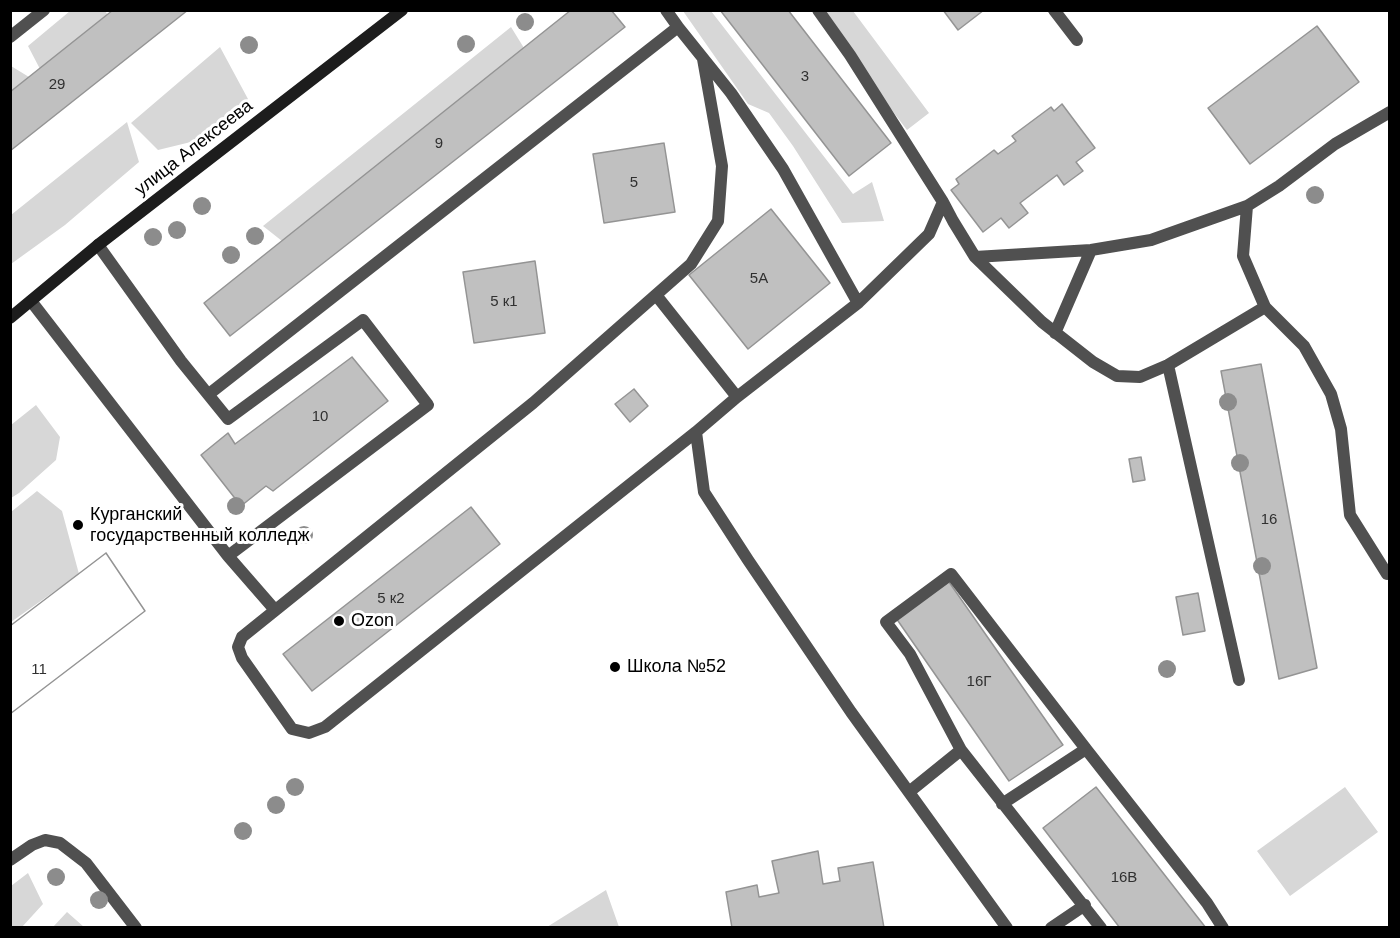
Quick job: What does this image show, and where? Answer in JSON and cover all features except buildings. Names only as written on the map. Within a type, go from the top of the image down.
[{"type":"street","name":"улица Алексеева","points":[[10,318],[98,245],[402,10]]},
{"type":"lane","points":[[10,37],[44,10]]},
{"type":"lane","points":[[666,10],[731,93],[783,169],[858,303]]},
{"type":"lane","points":[[818,10],[850,55],[943,202],[975,258],[1042,322],[1093,362],[1117,376],[1140,377],[1168,365],[1266,307]]},
{"type":"lane","points":[[1054,10],[1077,40]]},
{"type":"lane","points":[[209,394],[678,27]]},
{"type":"lane","points":[[704,58],[722,166],[718,220],[691,264],[533,403],[242,637],[238,647],[242,658],[292,729],[309,733],[325,727],[858,303],[929,234],[943,202]]},
{"type":"lane","points":[[975,258],[1091,250],[1151,240],[1247,206],[1279,186],[1335,144],[1389,112]]},
{"type":"lane","points":[[1247,206],[1243,256],[1266,307],[1304,346],[1331,394],[1341,429],[1350,515],[1389,575]]},
{"type":"lane","points":[[98,245],[228,420],[363,320],[428,405],[228,556]]},
{"type":"lane","points":[[1055,333],[1091,250]]},
{"type":"lane","points":[[656,295],[737,397]]},
{"type":"lane","points":[[31,301],[228,556],[275,610]]},
{"type":"lane","points":[[1168,365],[1239,680]]},
{"type":"lane","points":[[696,432],[704,492],[851,712],[1007,927]]},
{"type":"lane","points":[[1101,927],[961,750],[910,654],[886,622],[951,574],[1223,927]]},
{"type":"lane","points":[[1002,804],[1086,749]]},
{"type":"lane","points":[[909,792],[961,750]]},
{"type":"lane","points":[[10,860],[39,842],[45,840],[60,843],[86,863],[136,927]]},
{"type":"lane","points":[[1051,927],[1084,905]]},
{"type":"shaded area","points":[[70,11],[105,11],[108,15],[40,69],[28,46]]},
{"type":"shaded area","points":[[683,11],[711,11],[853,194],[872,182],[884,221],[842,223],[769,113],[748,104]]},
{"type":"shaded area","points":[[816,11],[853,11],[929,113],[907,130]]},
{"type":"shaded area","points":[[511,27],[524,48],[282,241],[263,226]]},
{"type":"shaded area","points":[[220,47],[248,99],[199,140],[158,150],[131,123]]},
{"type":"shaded area","points":[[11,66],[29,77],[11,92]]},
{"type":"shaded area","points":[[127,122],[139,162],[65,225],[11,264],[11,215]]},
{"type":"shaded area","points":[[36,405],[60,437],[56,460],[11,498],[11,425]]},
{"type":"shaded area","points":[[37,491],[62,511],[79,574],[11,622],[11,512]]},
{"type":"shaded area","points":[[1345,787],[1378,832],[1290,896],[1257,851]]},
{"type":"shaded area","points":[[28,873],[43,904],[22,927],[11,927],[11,886]]},
{"type":"shaded area","points":[[606,890],[619,927],[547,927]]},
{"type":"shaded area","points":[[67,912],[84,927],[53,927]]},
{"type":"place","name":"Курганский государственный колледж","points":[[78,525]]},
{"type":"place","name":"Ozon","points":[[339,621]]},
{"type":"place","name":"Школа №52","points":[[615,667]]}]
